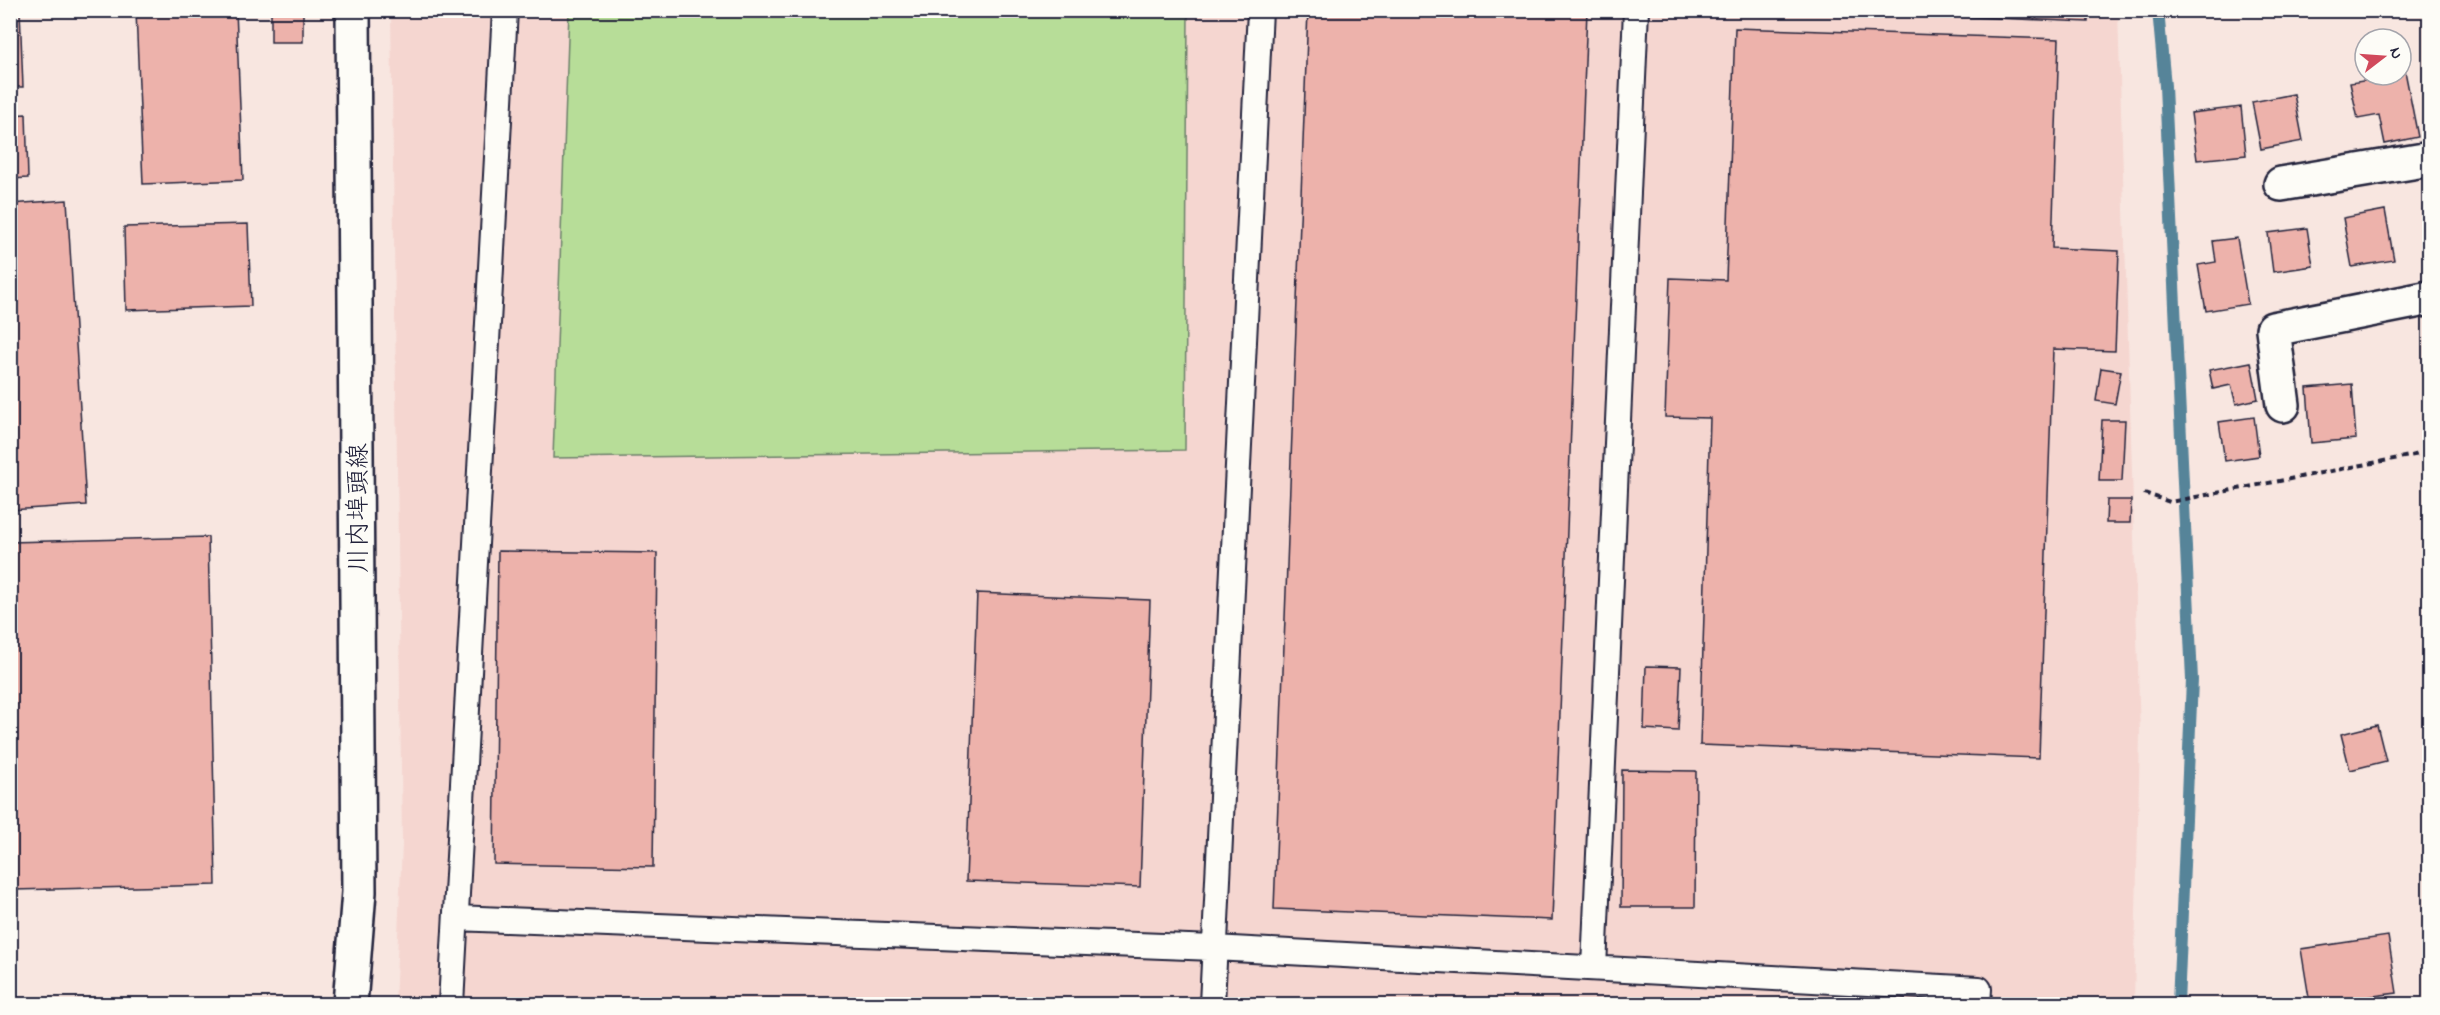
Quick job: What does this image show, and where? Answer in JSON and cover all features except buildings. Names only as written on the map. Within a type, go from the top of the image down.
[{"type":"main road","name":"川内埠頭線","points":[[350,1005],[359,892],[353,10]]},
{"type":"main road","points":[[2280,184],[2430,159]]},
{"type":"main road","points":[[2283,405],[2273,328],[2430,298]]},
{"type":"lane","points":[[450,1005],[505,10]]},
{"type":"lane","points":[[1212,1005],[1260,10]]},
{"type":"lane","points":[[1594,968],[1636,10]]},
{"type":"lane","points":[[456,918],[1214,948],[1979,989],[1978,1005]]},
{"type":"path","points":[[2144,493],[2170,502],[2430,452]]},
{"type":"shaded area","points":[[391,11],[2118,11],[2140,734],[2134,1004],[395,1004],[402,844]]},
{"type":"green space","points":[[569,11],[1188,11],[1185,450],[553,458]]},
{"type":"waterway","points":[[2158,10],[2165,86],[2192,680],[2178,1004]]}]
